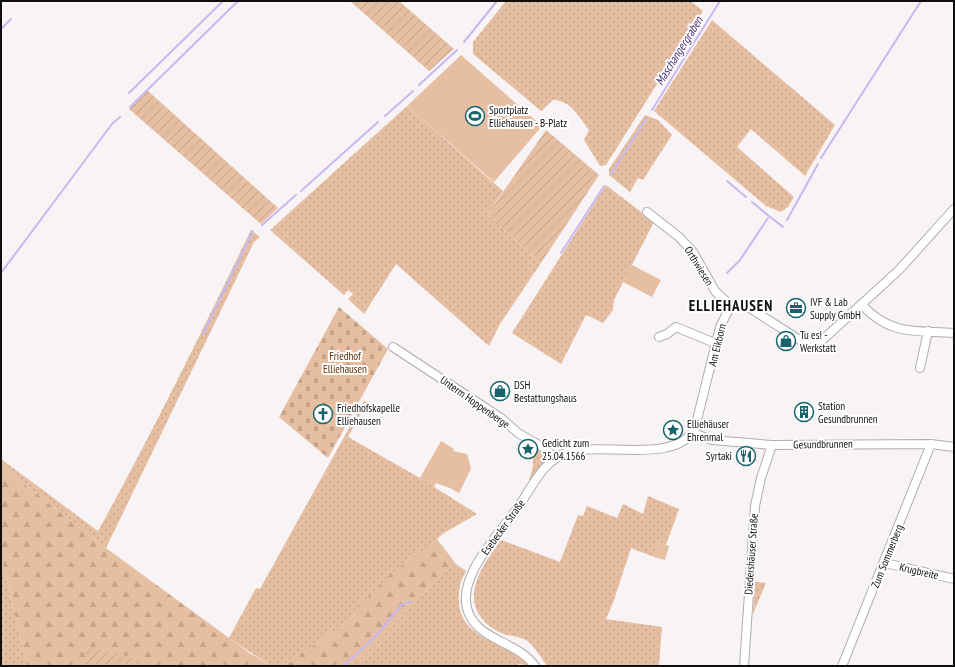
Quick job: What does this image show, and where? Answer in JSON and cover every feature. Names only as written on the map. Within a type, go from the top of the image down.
[{"type":"street","points":[[731,306],[738,304],[748,306],[803,342],[813,344],[823,340],[899,270],[954,209]]},
{"type":"street","name":"Orthwiesen","points":[[647,212],[679,237],[693,252],[714,291],[731,306]]},
{"type":"street","points":[[862,305],[872,316],[887,325],[902,330],[954,333]]},
{"type":"street","name":"Am Eikborn","points":[[693,433],[722,324],[731,306]]},
{"type":"street","points":[[658,338],[676,328],[717,344]]},
{"type":"street","points":[[920,368],[928,331]]},
{"type":"street","name":"Unterm Hoppenberge","points":[[393,347],[501,418],[518,433],[546,449],[555,459]]},
{"type":"street","points":[[555,459],[566,452],[583,449],[657,450],[679,442],[693,433]]},
{"type":"street","name":"Gesundbrunnen","points":[[693,433],[712,440],[772,445],[931,444],[954,447]]},
{"type":"street","name":"Zum Sommerberg","points":[[842,666],[885,563],[931,444]]},
{"type":"street","name":"Diedershäuser Straße","points":[[744,666],[755,506],[761,478],[772,445]]},
{"type":"street","name":"Esebecker Straße","points":[[535,666],[522,652],[483,631],[477,625],[467,609],[467,593],[473,574],[486,550],[519,506],[534,482],[555,459]]},
{"type":"street","name":"Krugbreite","points":[[885,563],[954,579]]},
{"type":"green space","points":[[350,1],[399,1],[454,49],[429,71]]},
{"type":"green space","points":[[506,1],[691,1],[703,11],[606,165],[600,166],[584,140],[589,130],[570,106],[560,101],[553,100],[541,111],[473,54],[473,42]]},
{"type":"green space","points":[[712,20],[835,125],[805,176],[751,129],[737,147],[794,197],[788,207],[781,212],[766,206],[654,111]]},
{"type":"green space","name":"Sportplatz Elliehausen - B-Platz","points":[[461,55],[542,126],[494,182],[407,106]]},
{"type":"green space","points":[[147,90],[278,208],[261,224],[129,109]]},
{"type":"green space","points":[[407,106],[503,191],[487,215],[541,263],[500,324],[489,346],[396,264],[364,314],[348,299],[353,294],[348,290],[344,295],[270,230]]},
{"type":"green space","points":[[645,115],[658,120],[672,135],[643,180],[638,178],[630,192],[609,175],[609,169]]},
{"type":"green space","points":[[546,130],[599,175],[541,263],[487,215]]},
{"type":"green space","points":[[606,185],[654,222],[614,300],[613,310],[603,323],[586,315],[561,364],[512,333]]},
{"type":"green space","points":[[251,230],[260,237],[254,242],[106,548],[1,466],[1,459],[98,531],[158,419]]},
{"type":"green space","points":[[632,265],[661,280],[652,297],[623,282]]},
{"type":"green space","name":"Friedhof Elliehausen","points":[[339,307],[388,349],[328,458],[279,417]]},
{"type":"green space","points":[[364,401],[367,402],[348,437],[420,478],[477,514],[444,533],[360,604],[352,617],[321,641],[280,666],[271,666],[229,638],[256,588],[260,589]]},
{"type":"green space","points":[[441,441],[454,449],[453,451],[467,454],[471,469],[459,493],[436,483],[434,487],[420,478]]},
{"type":"green space","points":[[532,445],[545,453],[546,458],[532,481],[529,480],[533,460],[531,453],[528,450],[529,446]]},
{"type":"green space","points":[[1,466],[106,548],[251,654],[271,666],[27,666],[1,555]]},
{"type":"green space","points":[[648,496],[679,509],[666,545],[658,542],[654,557],[631,548],[613,603],[606,619],[662,627],[659,666],[547,666],[531,644],[526,640],[500,633],[484,621],[477,610],[474,599],[475,587],[485,563],[501,540],[560,562],[578,515],[583,516],[587,506],[617,518],[623,504],[643,514]]},
{"type":"green space","points":[[437,539],[456,564],[446,570],[354,666],[280,666],[321,641],[352,617],[360,604],[392,573]]},
{"type":"green space","points":[[658,542],[669,546],[665,560],[654,557]]},
{"type":"green space","points":[[1,555],[27,666],[1,666]]},
{"type":"green space","points":[[456,564],[466,571],[459,590],[459,603],[462,615],[468,625],[488,640],[521,658],[530,666],[519,664],[518,666],[354,666],[446,570]]},
{"type":"green space","points":[[755,582],[766,583],[753,614]]},
{"type":"green space","points":[[88,646],[128,656],[149,666],[83,666]]},
{"type":"waterway","points":[[129,93],[223,1]]},
{"type":"waterway","points":[[130,107],[238,1]]},
{"type":"waterway","points":[[464,42],[497,1]]},
{"type":"waterway","name":"Maschangergraben","points":[[652,110],[720,1]]},
{"type":"waterway","points":[[821,158],[921,1]]},
{"type":"waterway","points":[[1,29],[11,19]]},
{"type":"waterway","points":[[419,85],[457,50]]},
{"type":"waterway","points":[[385,116],[413,91]]},
{"type":"waterway","points":[[1,273],[112,124],[120,117]]},
{"type":"waterway","name":"Maschangergraben","points":[[611,174],[646,119]]},
{"type":"waterway","points":[[301,191],[378,122]]},
{"type":"waterway","points":[[787,220],[818,164]]},
{"type":"waterway","points":[[727,181],[746,197]]},
{"type":"waterway","name":"Maschangergraben","points":[[561,253],[604,186]]},
{"type":"waterway","points":[[262,225],[296,195]]},
{"type":"waterway","points":[[752,202],[769,216]]},
{"type":"waterway","points":[[769,216],[783,227]]},
{"type":"waterway","points":[[727,273],[740,260],[768,218]]},
{"type":"waterway","points":[[203,334],[253,231]]},
{"type":"waterway","points":[[343,666],[375,637],[402,604],[411,602]]},
{"type":"place","name":"Sportplatz Elliehausen - B-Platz","points":[[475,116]]},
{"type":"place","name":"IVF & Lab Supply GmbH","points":[[796,308]]},
{"type":"place","name":"Tu es! - Werkstatt","points":[[786,341]]},
{"type":"place","name":"DSH Bestattungshaus","points":[[500,391]]},
{"type":"place","name":"Station Gesundbrunnen","points":[[804,412]]},
{"type":"place","name":"Friedhofskapelle Elliehausen","points":[[323,414]]},
{"type":"place","name":"Elliehäuser Ehrenmal","points":[[673,430]]},
{"type":"place","name":"Gedicht zum 25.04.1566","points":[[528,449]]},
{"type":"place","name":"Syrtaki","points":[[746,456]]},
{"type":"district","name":"ELLIEHAUSEN","points":[[731,306]]}]
